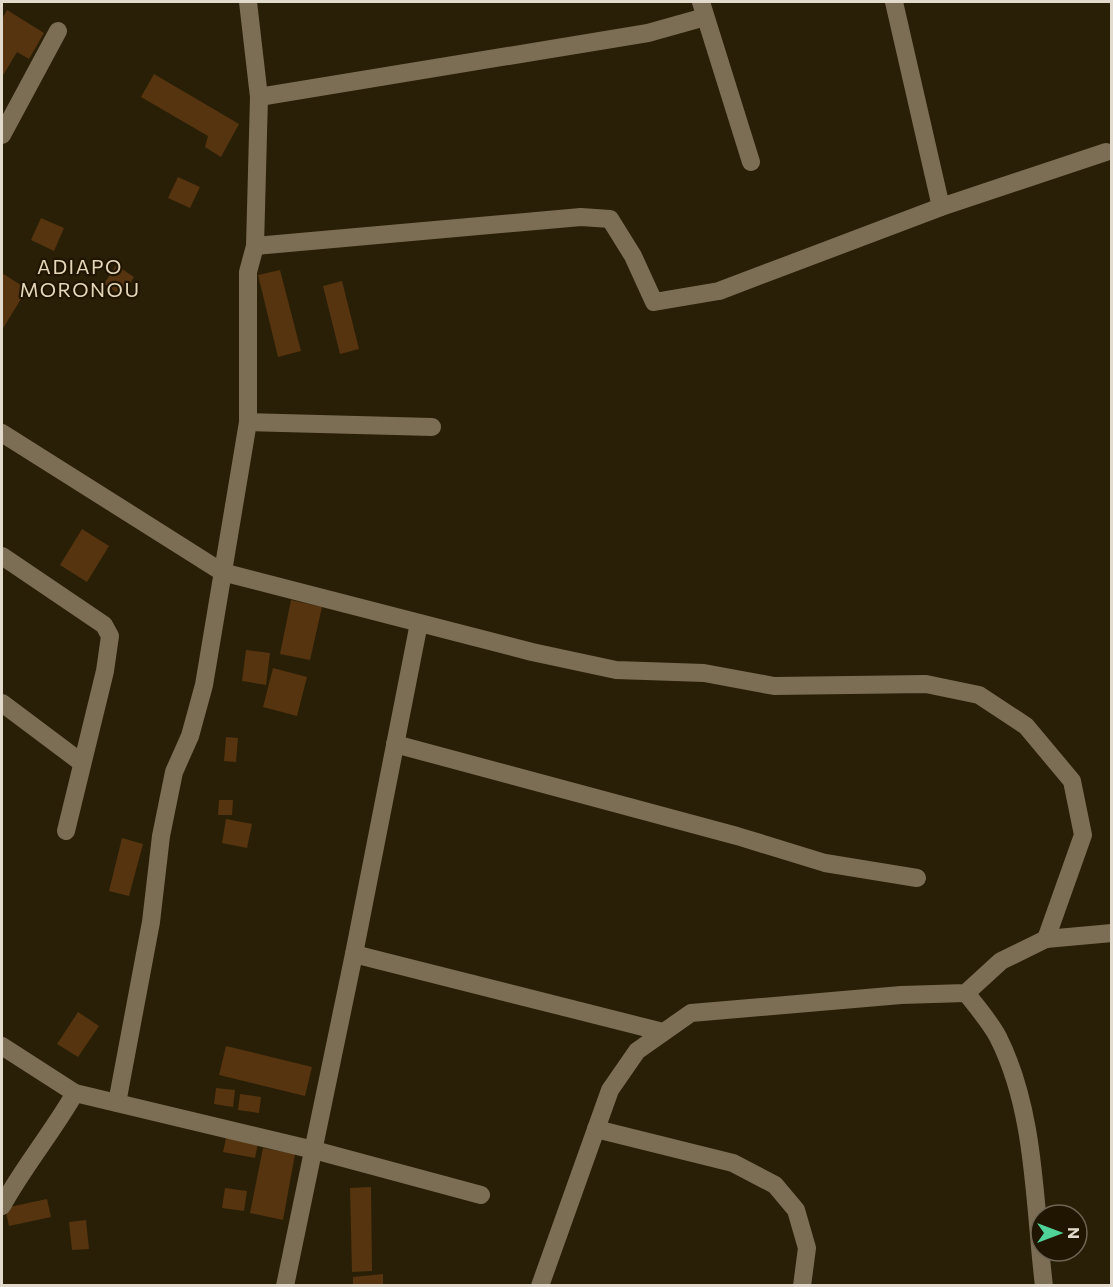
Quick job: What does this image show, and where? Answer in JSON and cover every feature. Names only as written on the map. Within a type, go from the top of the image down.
[{"type":"street","points":[[117,1103],[151,922],[161,836],[174,772],[190,736],[204,685],[248,422],[248,272],[255,246],[259,97],[248,2]]},
{"type":"street","points":[[894,2],[941,207]]},
{"type":"street","points":[[259,97],[648,33],[703,9],[751,162]]},
{"type":"street","points":[[2,135],[58,31]]},
{"type":"street","points":[[255,246],[581,217],[610,219],[633,256],[654,302],[719,291],[941,207],[1106,152]]},
{"type":"street","points":[[248,422],[432,427]]},
{"type":"street","points":[[2,433],[222,572],[419,623],[616,670],[704,673],[774,686],[926,684],[979,694],[1026,726],[1072,781],[1083,835],[1046,939]]},
{"type":"street","points":[[2,556],[104,625],[110,636],[105,671],[66,831]]},
{"type":"street","points":[[285,1286],[354,954],[419,623]]},
{"type":"street","points":[[2,703],[82,763]]},
{"type":"street","points":[[395,744],[737,836],[825,863],[917,878]]},
{"type":"street","points":[[540,1286],[610,1090],[637,1051],[691,1013],[901,994],[966,993],[1001,961],[1046,939],[1112,933]]},
{"type":"street","points":[[354,954],[663,1032]]},
{"type":"street","points":[[966,993],[998,1036],[1012,1069],[1031,1154],[1044,1286]]},
{"type":"street","points":[[2,1046],[75,1093],[314,1150],[481,1195]]},
{"type":"street","points":[[2,1206],[21,1170],[61,1117],[75,1093]]},
{"type":"street","points":[[596,1130],[733,1163],[775,1185],[796,1210],[807,1248],[802,1286]]},
{"type":"building","points":[[7,10],[44,33],[29,59],[17,52],[2,77],[2,19]]},
{"type":"building","points":[[154,74],[239,124],[221,157],[205,147],[208,136],[141,97]]},
{"type":"building","points":[[178,177],[200,187],[190,208],[168,198]]},
{"type":"building","points":[[41,218],[64,228],[54,251],[31,240]]},
{"type":"building","points":[[116,265],[134,277],[122,296],[104,284]]},
{"type":"building","points":[[280,270],[301,351],[278,357],[258,275]]},
{"type":"building","points":[[2,273],[27,289],[2,330]]},
{"type":"building","points":[[342,281],[359,349],[340,354],[323,286]]},
{"type":"building","points":[[82,529],[109,546],[87,582],[60,565]]},
{"type":"building","points":[[291,600],[322,607],[310,660],[280,654]]},
{"type":"building","points":[[246,650],[270,653],[266,685],[242,681]]},
{"type":"building","points":[[273,668],[307,677],[297,716],[263,707]]},
{"type":"building","points":[[226,737],[238,738],[236,762],[224,761]]},
{"type":"building","points":[[219,800],[233,800],[232,815],[218,815]]},
{"type":"building","points":[[226,819],[252,824],[247,848],[222,843]]},
{"type":"building","points":[[122,838],[143,844],[129,896],[109,891]]},
{"type":"building","points":[[78,1012],[99,1026],[78,1057],[57,1044]]},
{"type":"building","points":[[226,1046],[312,1067],[305,1096],[219,1075]]},
{"type":"building","points":[[216,1088],[235,1090],[233,1107],[214,1104]]},
{"type":"building","points":[[240,1094],[261,1097],[259,1113],[238,1110]]},
{"type":"building","points":[[226,1138],[258,1143],[255,1158],[223,1152]]},
{"type":"building","points":[[263,1148],[295,1154],[283,1220],[250,1213]]},
{"type":"building","points":[[371,1187],[372,1271],[352,1272],[350,1188]]},
{"type":"building","points":[[225,1188],[247,1191],[244,1211],[222,1208]]},
{"type":"building","points":[[47,1199],[51,1217],[9,1226],[5,1208]]},
{"type":"building","points":[[86,1220],[89,1249],[72,1250],[69,1222]]},
{"type":"building","points":[[383,1274],[383,1286],[353,1286],[353,1277]]},
{"type":"district","name":"ADIAPO MORONOU","points":[[80,278]]}]
